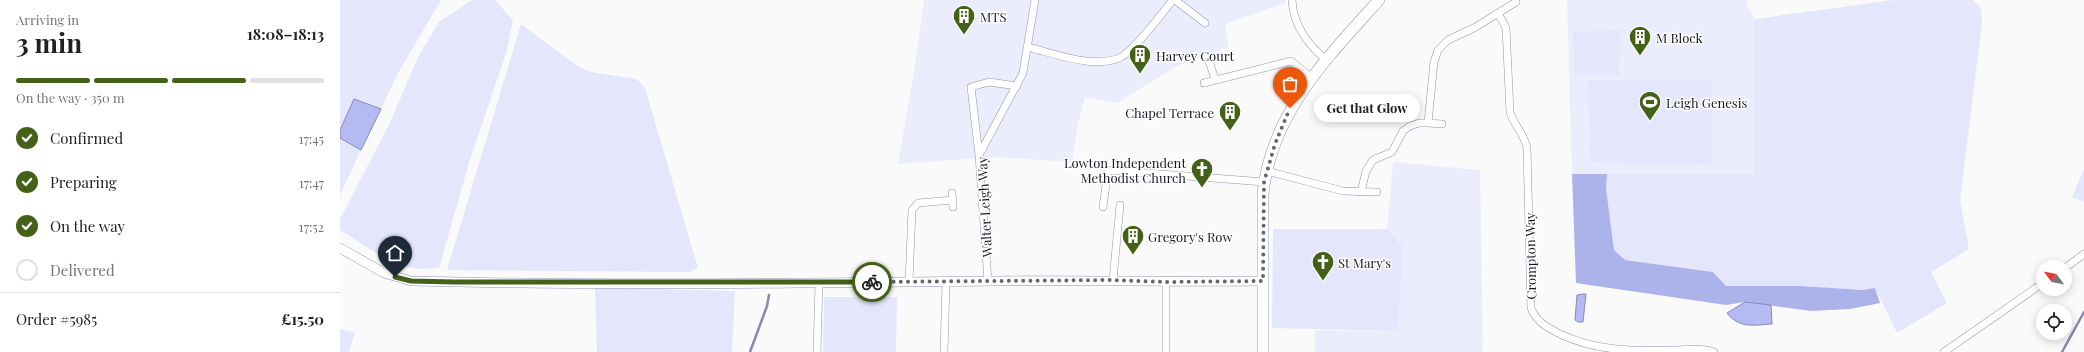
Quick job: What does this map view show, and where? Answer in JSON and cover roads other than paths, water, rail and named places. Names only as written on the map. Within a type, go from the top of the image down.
[{"type":"main road","points":[[1263,352],[1263,281],[1266,177],[1275,144],[1289,112],[1312,78],[1379,0]]},
{"type":"street","name":"Walter Leigh Way","points":[[988,281],[979,155],[1023,73],[1035,0]]},
{"type":"street","points":[[1027,47],[1091,62],[1106,62],[1121,57],[1132,48],[1174,0],[1205,23]]},
{"type":"street","points":[[1292,0],[1292,12],[1297,25],[1316,51],[1327,60]]},
{"type":"street","points":[[1428,123],[1434,62],[1438,50],[1448,40],[1474,28],[1516,2]]},
{"type":"street","name":"Crompton Way","points":[[1498,13],[1506,28],[1510,112],[1512,118],[1525,138],[1527,148],[1531,308],[1534,316],[1544,326],[1570,340],[1612,351],[1700,349],[1714,352]]},
{"type":"street","points":[[1209,61],[1215,79]]},
{"type":"street","points":[[1204,83],[1291,61],[1312,78]]},
{"type":"street","points":[[979,155],[971,87],[989,82],[1017,86]]},
{"type":"street","points":[[1361,192],[1366,171],[1372,160],[1392,152],[1403,131],[1410,126],[1419,123],[1442,124]]},
{"type":"street","points":[[1103,207],[1108,170],[1266,177],[1343,191],[1377,192]]},
{"type":"street","points":[[909,282],[912,210],[918,203],[953,200]]},
{"type":"street","points":[[1113,280],[1120,205]]},
{"type":"street","points":[[340,248],[384,273],[411,281],[819,283],[1113,280],[1166,282],[1263,281]]},
{"type":"street","points":[[2072,263],[2084,254]]},
{"type":"street","points":[[944,352],[946,282]]},
{"type":"street","points":[[1166,282],[1166,352]]},
{"type":"street","points":[[817,352],[819,283]]},
{"type":"street","points":[[1944,352],[2036,288]]},
{"type":"waterway","points":[[750,352],[767,306],[769,295]]},
{"type":"waterway","points":[[2062,352],[2084,312]]},
{"type":"place","name":"MTS","points":[[964,36]]},
{"type":"place","name":"M Block","points":[[1640,56]]},
{"type":"place","name":"Harvey Court","points":[[1140,74]]},
{"type":"place","name":"Get that Glow","points":[[1290,108]]},
{"type":"place","name":"Leigh Genesis","points":[[1650,122]]},
{"type":"place","name":"Chapel Terrace","points":[[1230,132]]},
{"type":"place","name":"Lowton Independent Methodist Church","points":[[1202,188]]},
{"type":"place","name":"Gregory's Row","points":[[1133,256]]},
{"type":"place","name":"St Mary's","points":[[1323,282]]}]
